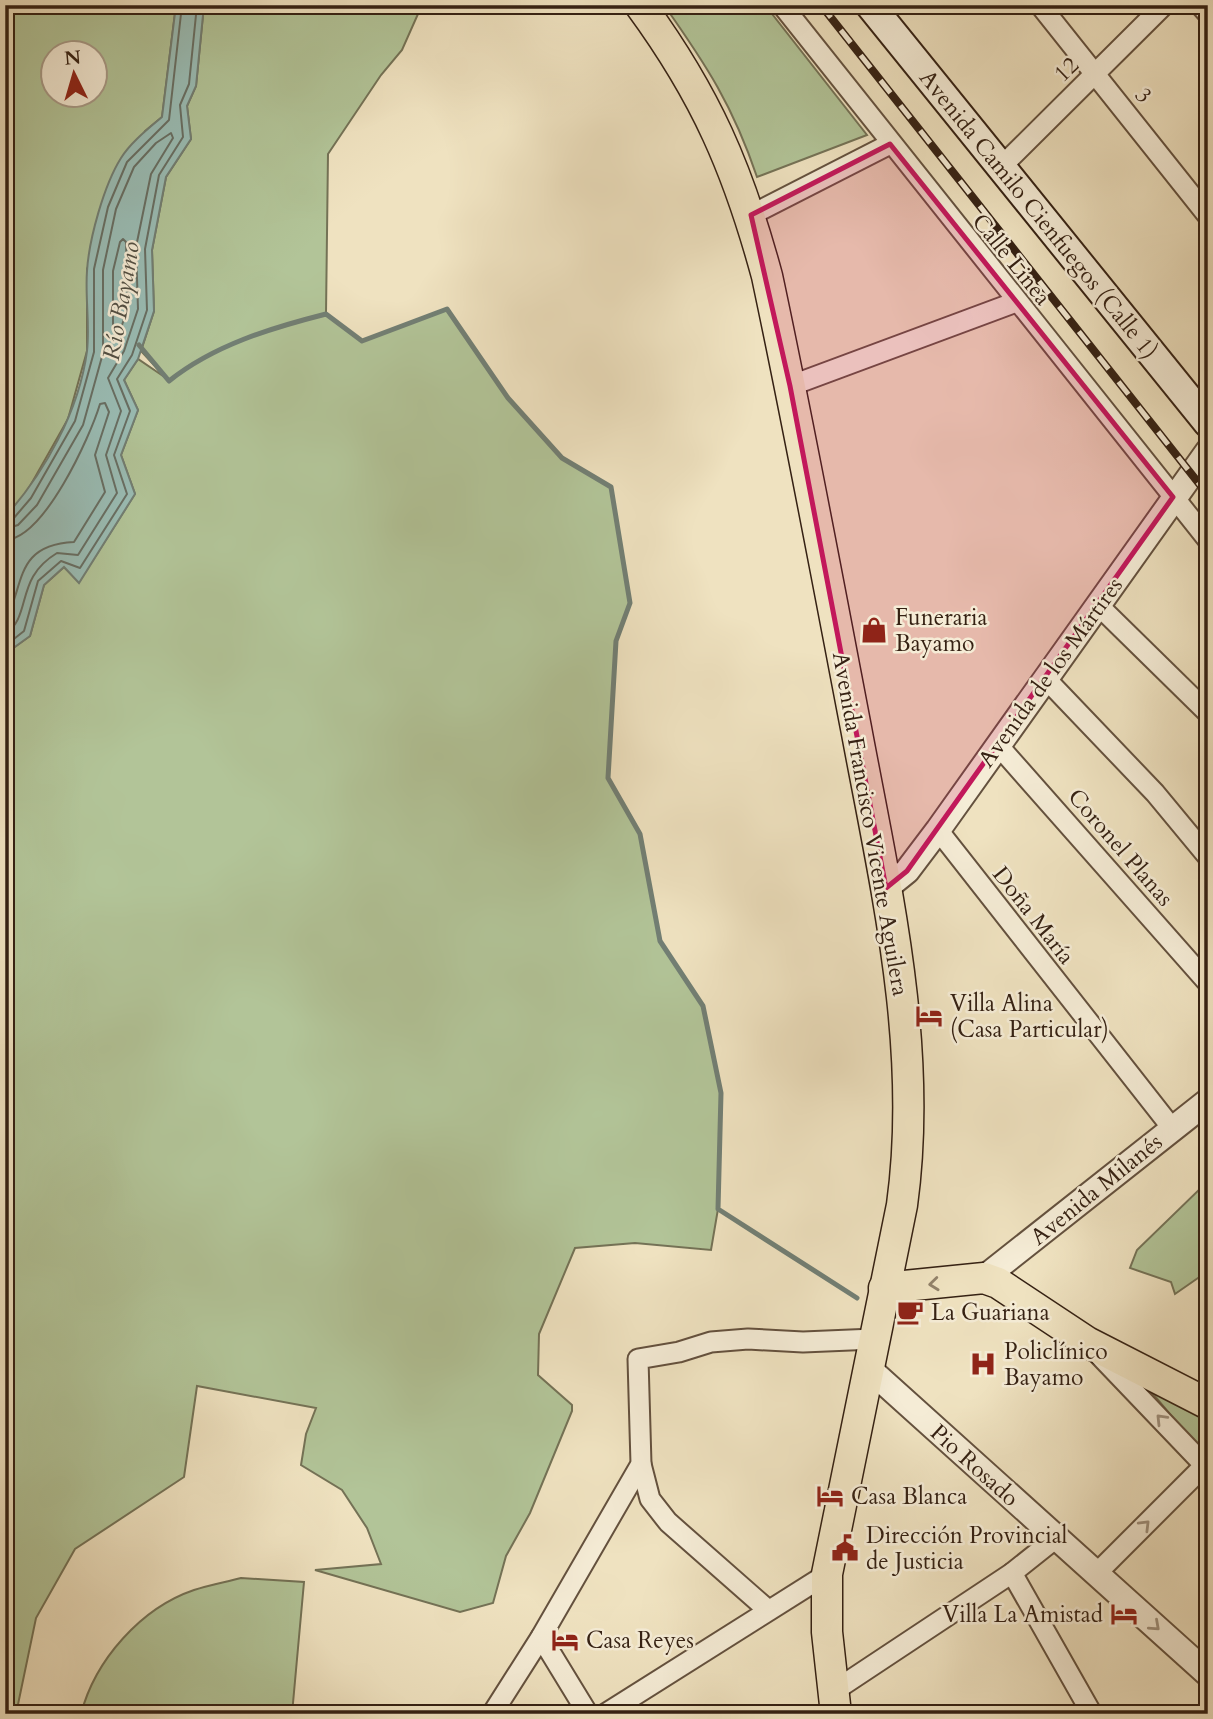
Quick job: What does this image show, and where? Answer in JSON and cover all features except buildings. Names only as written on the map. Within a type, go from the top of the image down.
[{"type":"main road","name":"Avenida Francisco Vicente Aguilera","points":[[640,5],[680,60],[716,126],[751,215],[790,386],[886,888],[908,1060],[910,1116],[902,1205],[827,1574],[834,1704]]},
{"type":"main road","name":"Avenida Camilo Cienfuegos (Calle 1)","points":[[870,5],[1208,423]]},
{"type":"main road","points":[[884,1287],[984,1279],[998,1283],[1087,1342],[1208,1404]]},
{"type":"street","name":"Calle Linea","points":[[782,5],[1208,540]]},
{"type":"street","name":"3","points":[[1040,5],[1208,216]]},
{"type":"street","name":"12","points":[[1001,167],[1164,5]]},
{"type":"street","points":[[1200,5],[1208,14]]},
{"type":"street","points":[[751,215],[890,144]]},
{"type":"street","points":[[790,386],[1016,302]]},
{"type":"street","name":"Avenida de los Mártires","points":[[886,888],[907,871],[938,830],[997,744],[1100,607],[1173,497],[1208,451]]},
{"type":"street","points":[[1100,607],[1208,713]]},
{"type":"street","points":[[1046,680],[1155,793],[1208,857]]},
{"type":"street","name":"Coronel Planas","points":[[997,744],[1208,983]]},
{"type":"street","name":"Doña María","points":[[938,830],[1172,1128]]},
{"type":"street","name":"Avenida Milanés","points":[[984,1279],[1208,1101]]},
{"type":"street","points":[[768,1610],[668,1522],[650,1499],[641,1464],[638,1359],[680,1352],[711,1342],[748,1339],[803,1342],[871,1354]]},
{"type":"street","points":[[1087,1342],[1207,1465],[1097,1573]]},
{"type":"street","name":"Pio Rosado","points":[[871,1354],[1056,1538],[1208,1674]]},
{"type":"street","points":[[492,1714],[541,1637],[641,1464]]},
{"type":"street","points":[[834,1704],[1056,1538]]},
{"type":"street","points":[[1012,1573],[1092,1714]]},
{"type":"street","points":[[605,1714],[827,1574]]},
{"type":"street","points":[[541,1637],[588,1714]]},
{"type":"highlighted area","points":[[890,144],[1173,497],[907,871],[886,888],[790,386],[751,215]]},
{"type":"green space","points":[[5,5],[176,5],[162,117],[145,131],[87,269],[87,351],[68,419],[25,495],[5,517]]},
{"type":"green space","points":[[204,5],[422,5],[402,50],[381,75],[328,154],[326,314],[362,341],[447,309],[508,398],[562,458],[611,487],[630,603],[616,641],[608,778],[640,834],[660,941],[703,1006],[721,1093],[718,1209],[711,1250],[635,1243],[575,1248],[539,1334],[538,1375],[572,1405],[572,1411],[530,1513],[506,1556],[493,1603],[460,1612],[315,1570],[381,1564],[367,1528],[342,1490],[301,1465],[306,1434],[316,1408],[197,1386],[184,1477],[75,1549],[36,1618],[16,1714],[5,1714],[5,654],[30,636],[44,585],[64,567],[79,582],[135,494],[121,455],[138,410],[124,380],[138,359],[166,378],[141,351],[154,311],[152,250],[166,177],[191,139],[187,106],[196,86]]},
{"type":"green space","points":[[664,5],[765,5],[867,135],[757,177],[718,87]]},
{"type":"green space","points":[[1208,1181],[1208,1271],[1175,1294],[1171,1282],[1130,1268],[1137,1250]]},
{"type":"green space","points":[[1144,1383],[1208,1414],[1207,1459]]},
{"type":"green space","points":[[241,1578],[304,1582],[292,1714],[81,1714],[97,1674],[123,1638],[139,1623],[175,1598],[200,1588]]},
{"type":"water","name":"Río Bayamo","points":[[176,5],[204,5],[196,86],[187,106],[191,139],[166,177],[152,250],[154,311],[138,359],[124,380],[138,410],[121,455],[135,494],[79,583],[64,567],[44,585],[30,636],[5,654],[5,517],[34,481],[46,461],[76,396],[87,351],[87,271],[94,228],[103,197],[121,158],[135,141],[162,117]]},
{"type":"waterway","name":"Río Bayamo","points":[[139,345],[169,381],[205,357],[244,339],[326,314],[362,341],[447,309],[508,398],[562,458],[611,487],[630,603],[616,641],[608,778],[640,834],[660,941],[703,1006],[721,1093],[718,1209],[857,1298]]},
{"type":"railway","points":[[821,5],[1208,495]]},
{"type":"place","name":"Funeraria Bayamo","points":[[874,630]]},
{"type":"place","name":"Villa Alina (Casa Particular)","points":[[929,1016]]},
{"type":"place","name":"La Guariana","points":[[910,1312]]},
{"type":"place","name":"Policlínico Bayamo","points":[[983,1364]]},
{"type":"place","name":"Casa Blanca","points":[[830,1496]]},
{"type":"place","name":"Dirección Provincial de Justicia","points":[[845,1548]]},
{"type":"place","name":"Villa La Amistad","points":[[1124,1614]]},
{"type":"place","name":"Casa Reyes","points":[[565,1640]]}]
